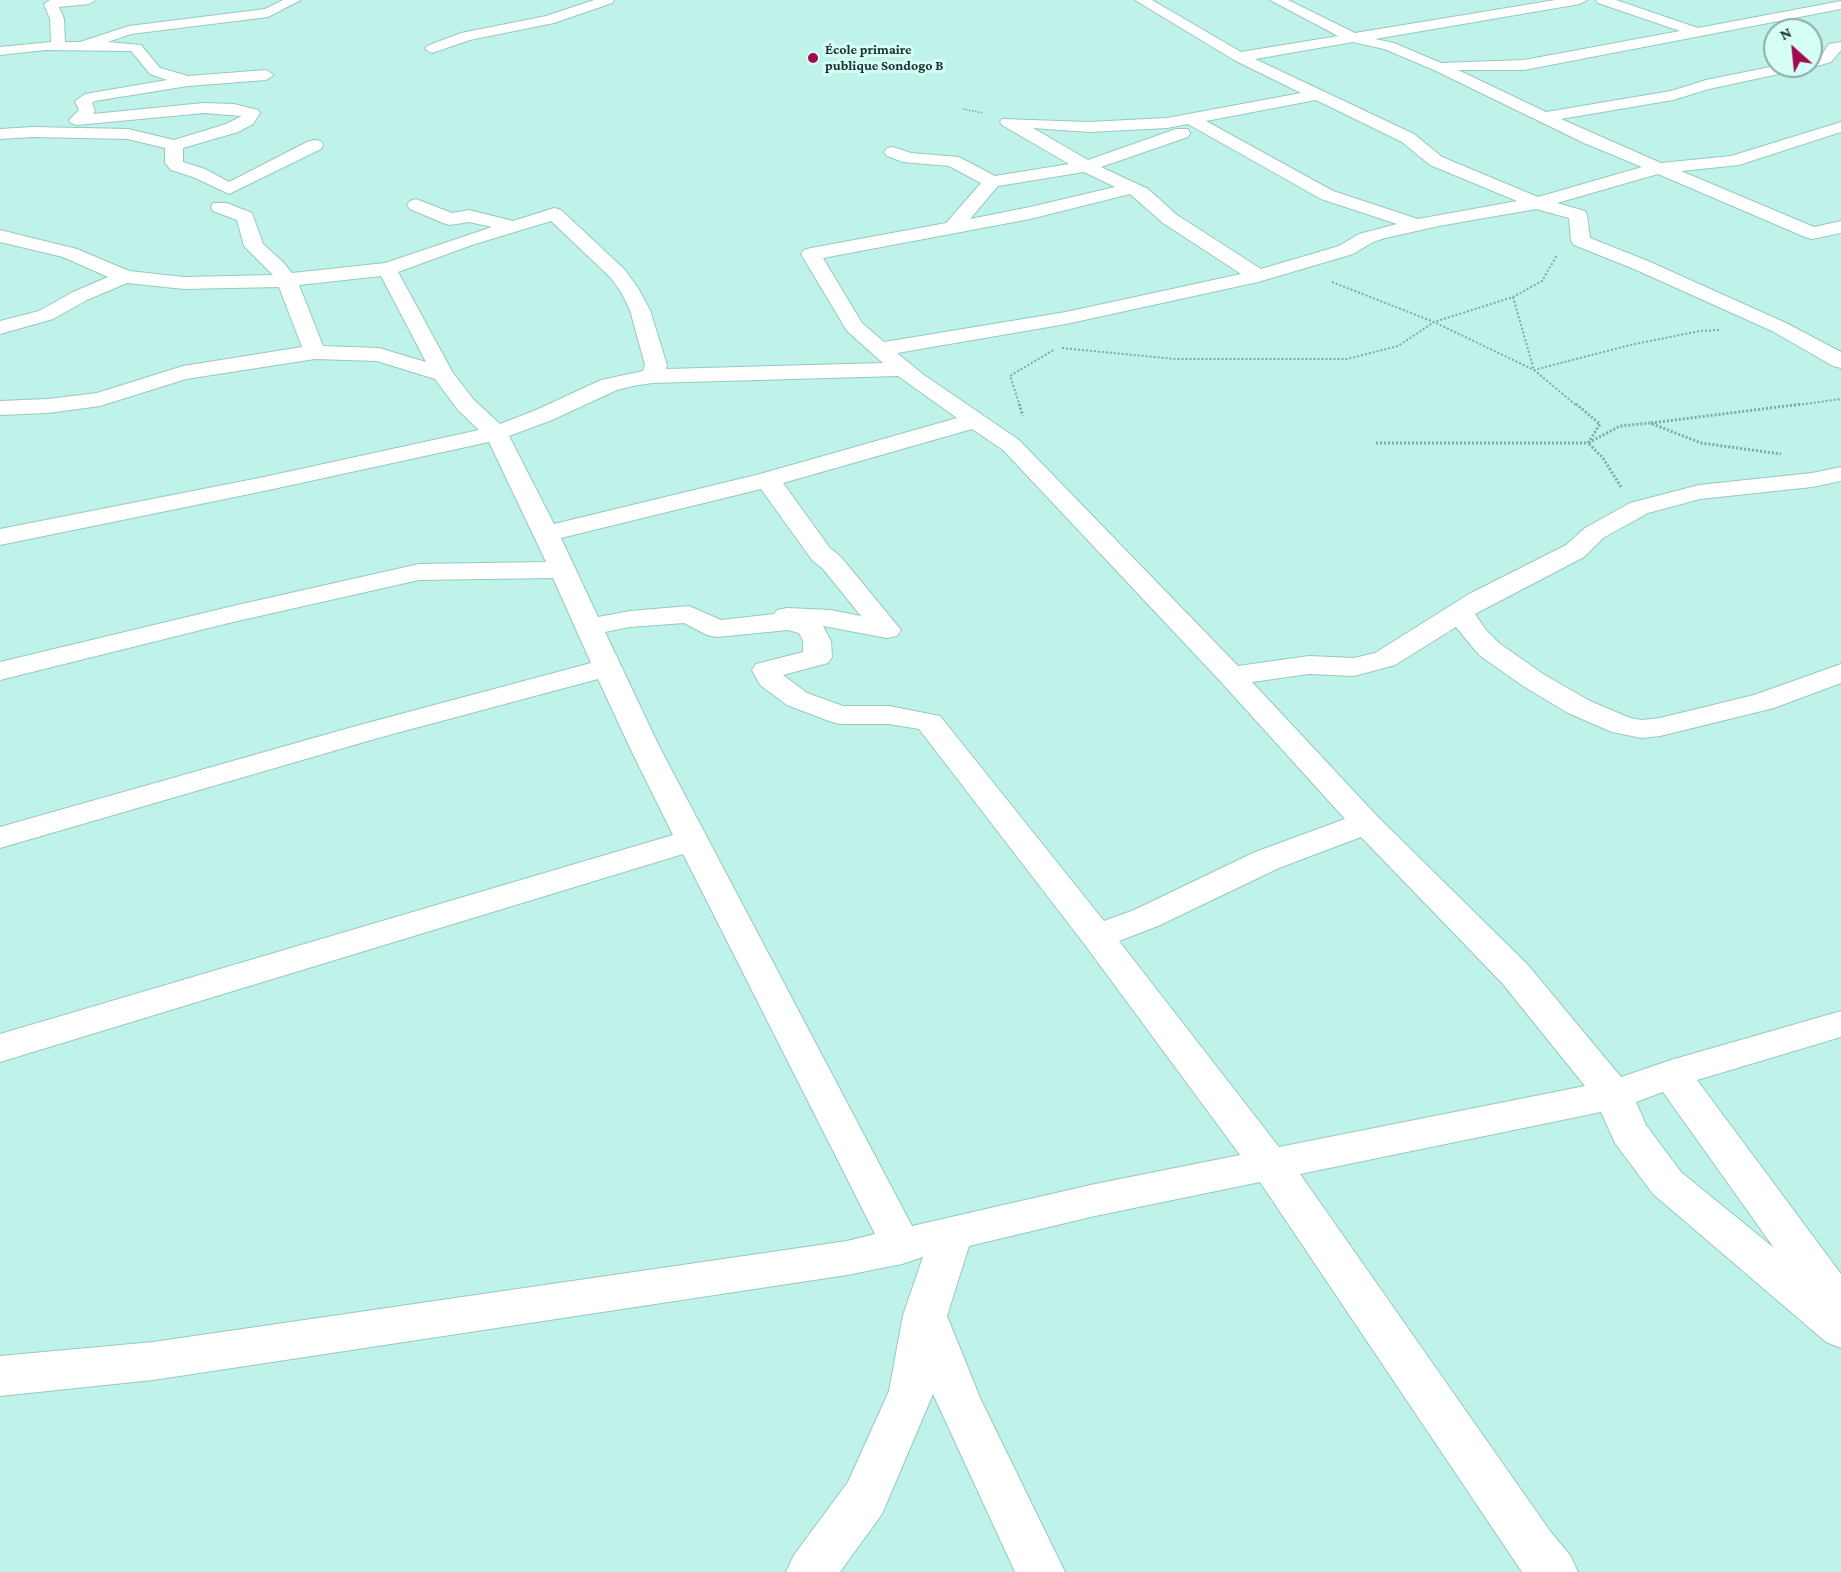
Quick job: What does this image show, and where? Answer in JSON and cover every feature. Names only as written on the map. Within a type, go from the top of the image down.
[{"type":"street","points":[[58,45],[57,19],[50,2],[89,0]]},
{"type":"street","points":[[83,45],[129,30],[268,13],[294,0]]},
{"type":"street","points":[[432,49],[466,36],[562,9],[607,0]]},
{"type":"street","points":[[1142,0],[1239,57],[1408,138],[1436,161],[1537,203],[1578,215],[1581,241],[1641,265],[1779,327],[1841,362]]},
{"type":"street","points":[[1282,3],[1306,0]]},
{"type":"street","points":[[1239,57],[1580,0]]},
{"type":"street","points":[[1603,0],[1694,32]]},
{"type":"street","points":[[1282,3],[1353,38],[1389,46],[1439,67],[1543,117],[1841,246]]},
{"type":"street","points":[[1439,67],[1524,65],[1841,5]]},
{"type":"street","points":[[1750,9],[1768,17]]},
{"type":"street","points":[[0,51],[58,45],[136,48],[154,71],[188,81]]},
{"type":"street","points":[[1823,60],[1827,59],[1832,45]]},
{"type":"street","points":[[76,126],[87,111],[83,102],[104,46]]},
{"type":"street","points":[[1543,117],[1673,94],[1763,73]]},
{"type":"street","points":[[86,99],[110,92],[188,81],[267,75]]},
{"type":"street","points":[[893,152],[916,159],[953,161],[992,182],[1086,166],[1197,122],[1316,95]]},
{"type":"street","points":[[0,134],[204,108],[234,109],[252,114],[247,121],[232,128],[174,145],[128,134],[76,126]]},
{"type":"street","points":[[1257,276],[1176,224],[1134,188],[1086,166],[1003,118],[1114,127],[1197,122],[1327,195],[1417,225]]},
{"type":"street","points":[[880,349],[1066,318],[1292,268],[1346,250],[1366,238],[1417,225],[1537,203],[1659,168],[1733,160],[1841,127]]},
{"type":"street","points":[[174,145],[174,164],[194,171],[228,189],[315,145]]},
{"type":"street","points":[[951,229],[992,182]]},
{"type":"street","points":[[1134,188],[1030,213],[812,254],[854,327],[903,369],[1011,445],[1231,676],[1366,824],[1515,974],[1614,1095],[1629,1132],[1667,1183],[1841,1329]]},
{"type":"street","points":[[416,205],[450,219],[469,216],[514,226]]},
{"type":"street","points":[[220,207],[245,217],[254,246],[276,266],[287,281],[315,352]]},
{"type":"street","points":[[6,240],[70,253],[125,277],[184,283],[287,281],[387,269],[426,258],[465,241],[554,214],[618,274],[640,310],[656,365],[652,376]]},
{"type":"street","points":[[1812,233],[1841,227]]},
{"type":"street","points":[[387,269],[443,374],[466,405],[496,433],[546,534],[645,748],[902,1247]]},
{"type":"street","points":[[0,328],[46,315],[80,296],[125,277]]},
{"type":"street","points":[[0,408],[48,406],[100,399],[183,373],[315,352],[379,355],[443,374]]},
{"type":"street","points":[[0,537],[264,484],[496,433],[544,415],[609,385],[652,376],[903,369]]},
{"type":"street","points":[[546,534],[767,480],[976,420]]},
{"type":"street","points":[[1231,676],[1290,667],[1354,667],[1385,659],[1507,585],[1575,551],[1594,533],[1640,508],[1699,492],[1812,480],[1841,474]]},
{"type":"street","points":[[742,627],[791,615],[830,618],[887,630],[832,563],[821,554],[767,480]]},
{"type":"street","points":[[0,671],[232,614],[419,572],[563,570]]},
{"type":"street","points":[[1460,612],[1476,636],[1524,674],[1579,707],[1623,726],[1642,729],[1660,728],[1764,702],[1841,673]]},
{"type":"street","points":[[589,627],[630,619],[689,614],[717,629],[791,621],[810,628],[817,641],[818,657],[766,670],[770,679],[797,699],[840,715],[889,715],[929,722],[1097,937],[1270,1165],[1533,1547],[1553,1572]]},
{"type":"street","points":[[0,838],[367,732],[608,667]]},
{"type":"street","points":[[1097,937],[1146,918],[1267,860],[1366,824]]},
{"type":"street","points":[[0,1048],[692,840]]},
{"type":"street","points":[[0,1376],[153,1361],[585,1295],[780,1269],[902,1247],[1095,1200],[1614,1095],[1671,1074],[1841,1024]]},
{"type":"street","points":[[1671,1074],[1841,1308]]},
{"type":"street","points":[[811,1572],[865,1498],[912,1390],[925,1315],[952,1235]]},
{"type":"street","points":[[925,1315],[960,1404],[1040,1572]]},
{"type":"path","points":[[1041,477],[1010,376],[1057,347],[1175,358],[1347,359],[1398,346],[1434,322],[1513,297],[1542,281],[1563,244],[1581,241]]},
{"type":"path","points":[[1292,268],[1365,293],[1434,322],[1534,370],[1600,424],[1588,443]]},
{"type":"path","points":[[1513,297],[1534,370]]},
{"type":"path","points":[[1534,370],[1630,345],[1700,332],[1779,327]]},
{"type":"path","points":[[1376,444],[1588,443],[1620,426],[1841,399]]},
{"type":"path","points":[[1650,423],[1701,443],[1790,455]]},
{"type":"path","points":[[1588,443],[1603,458],[1620,486],[1626,505],[1619,518]]},
{"type":"place","name":"École primaire publique Sondogo B","points":[[813,58]]}]
